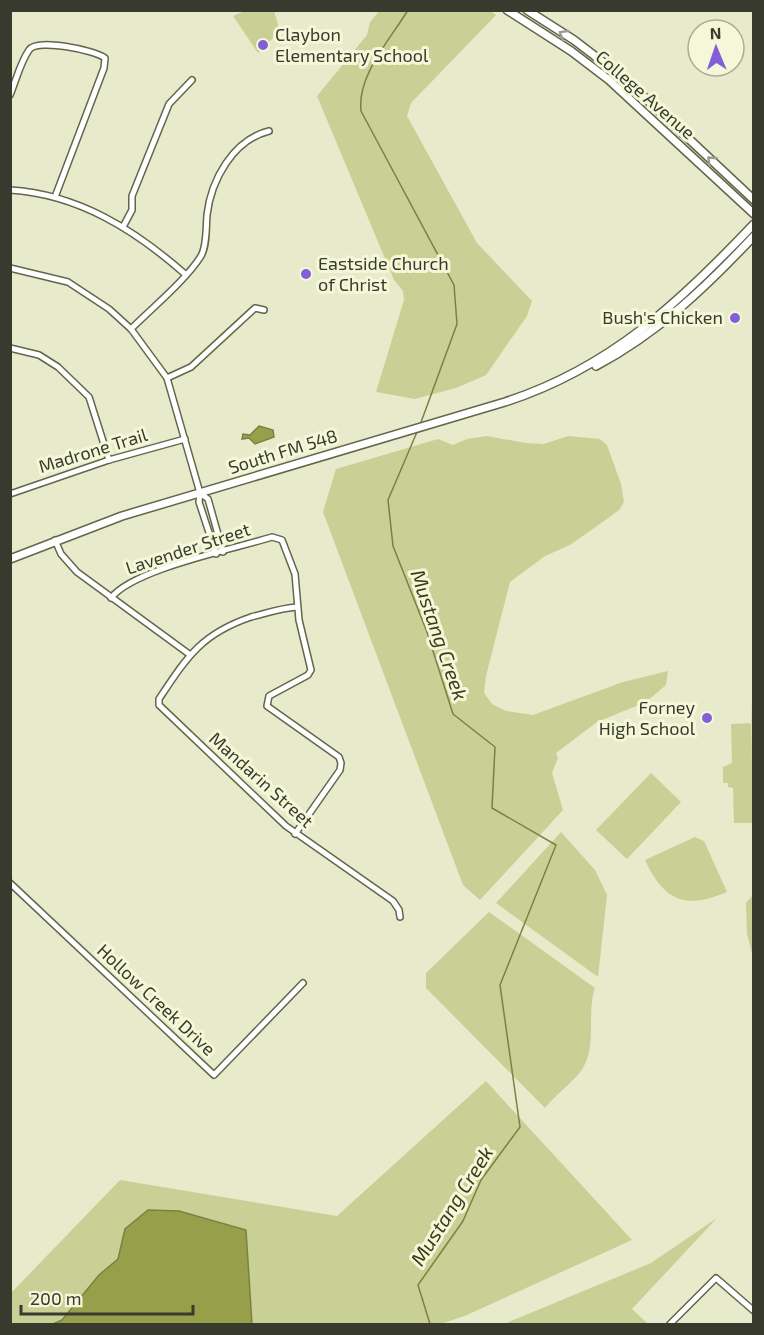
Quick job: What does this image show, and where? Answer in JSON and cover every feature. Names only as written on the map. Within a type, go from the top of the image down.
[{"type":"main road","name":"College Avenue","points":[[507,10],[572,51],[609,80],[753,214]]},
{"type":"main road","name":"College Avenue","points":[[527,10],[574,40],[625,79],[753,200]]},
{"type":"main road","name":"South FM 548","points":[[10,559],[55,540],[200,493],[525,396],[567,379],[655,321],[701,280],[753,224]]},
{"type":"main road","name":"South FM 548","points":[[567,379],[610,358],[660,325],[692,298],[753,236]]},
{"type":"street","points":[[10,95],[29,49],[38,44],[96,51],[105,58],[104,68],[55,197]]},
{"type":"street","points":[[124,225],[132,210],[132,196],[169,104],[192,80]]},
{"type":"street","points":[[131,329],[202,255],[208,207],[217,179],[228,160],[252,135],[268,131]]},
{"type":"street","points":[[10,190],[32,191],[55,197],[124,225],[185,274]]},
{"type":"street","points":[[10,268],[68,282],[110,309],[131,329],[167,378],[200,493],[199,502],[216,554]]},
{"type":"street","points":[[167,378],[191,367],[255,308],[264,310]]},
{"type":"street","points":[[10,348],[39,355],[58,367],[88,397],[96,413],[109,460]]},
{"type":"street","name":"Madrone Trail","points":[[10,494],[109,460],[184,439]]},
{"type":"street","points":[[200,493],[208,499],[223,552]]},
{"type":"street","name":"Lavender Street","points":[[111,598],[122,586],[137,578],[272,537],[279,538],[284,545],[295,574],[297,607]]},
{"type":"street","points":[[55,540],[68,564],[189,654],[206,638],[224,627],[279,609],[297,607],[310,673],[281,687],[269,696],[266,702],[269,709],[339,757],[341,763],[295,834]]},
{"type":"street","name":"Mandarin Street","points":[[189,654],[159,699],[159,705],[295,834],[393,901],[399,910],[400,917]]},
{"type":"street","name":"Hollow Creek Drive","points":[[10,883],[214,1075],[303,983]]},
{"type":"street","points":[[670,1324],[716,1278],[753,1311]]},
{"type":"shaded area","points":[[247,10],[274,11],[280,31],[258,53],[233,16]]},
{"type":"shaded area","points":[[489,10],[496,15],[411,103],[407,116],[477,243],[532,301],[527,316],[486,375],[456,388],[415,399],[376,392],[404,300],[403,291],[394,280],[317,96],[367,35],[370,22],[379,11]]},
{"type":"shaded area","points":[[259,426],[273,430],[274,437],[255,444],[249,438],[242,439],[243,434],[250,435]]},
{"type":"shaded area","points":[[487,436],[544,444],[568,436],[600,439],[607,445],[621,484],[624,502],[619,510],[570,545],[545,556],[510,582],[486,676],[484,693],[492,704],[506,711],[533,715],[623,682],[668,671],[666,685],[646,702],[597,722],[556,753],[558,758],[552,773],[563,810],[480,900],[463,885],[323,512],[336,469],[438,439],[453,445],[467,439]]},
{"type":"shaded area","points":[[751,723],[753,823],[734,823],[733,788],[728,787],[728,783],[723,783],[723,767],[732,763],[731,724]]},
{"type":"shaded area","points":[[651,773],[681,802],[627,859],[596,830]]},
{"type":"shaded area","points":[[561,832],[595,870],[607,895],[598,977],[496,903]]},
{"type":"shaded area","points":[[695,837],[704,841],[727,892],[688,901],[668,893],[652,874],[645,860]]},
{"type":"shaded area","points":[[753,895],[753,957],[747,934],[746,903]]},
{"type":"shaded area","points":[[489,912],[595,988],[591,1009],[591,1041],[586,1062],[577,1076],[545,1108],[426,988],[426,973]]},
{"type":"shaded area","points":[[486,1081],[632,1240],[467,1315],[441,1324],[11,1324],[10,1294],[120,1180],[337,1216]]},
{"type":"shaded area","points":[[148,1210],[179,1211],[246,1230],[252,1324],[53,1324],[62,1320],[99,1275],[118,1259],[125,1229]]},
{"type":"shaded area","points":[[717,1218],[632,1309],[648,1324],[504,1324],[651,1263]]},
{"type":"waterway","name":"Mustang Creek","points":[[408,10],[369,71],[361,98],[361,111],[454,285],[457,324],[420,425]]},
{"type":"waterway","name":"Mustang Creek","points":[[417,432],[388,500],[393,546],[427,632],[453,714],[495,747],[492,808],[556,845],[500,985],[520,1127],[481,1180],[463,1221],[418,1285],[430,1324]]},
{"type":"place","name":"Claybon Elementary School","points":[[263,45]]},
{"type":"place","name":"Eastside Church of Christ","points":[[306,274]]},
{"type":"place","name":"Bush's Chicken","points":[[735,318]]},
{"type":"place","name":"Forney High School","points":[[707,718]]}]
